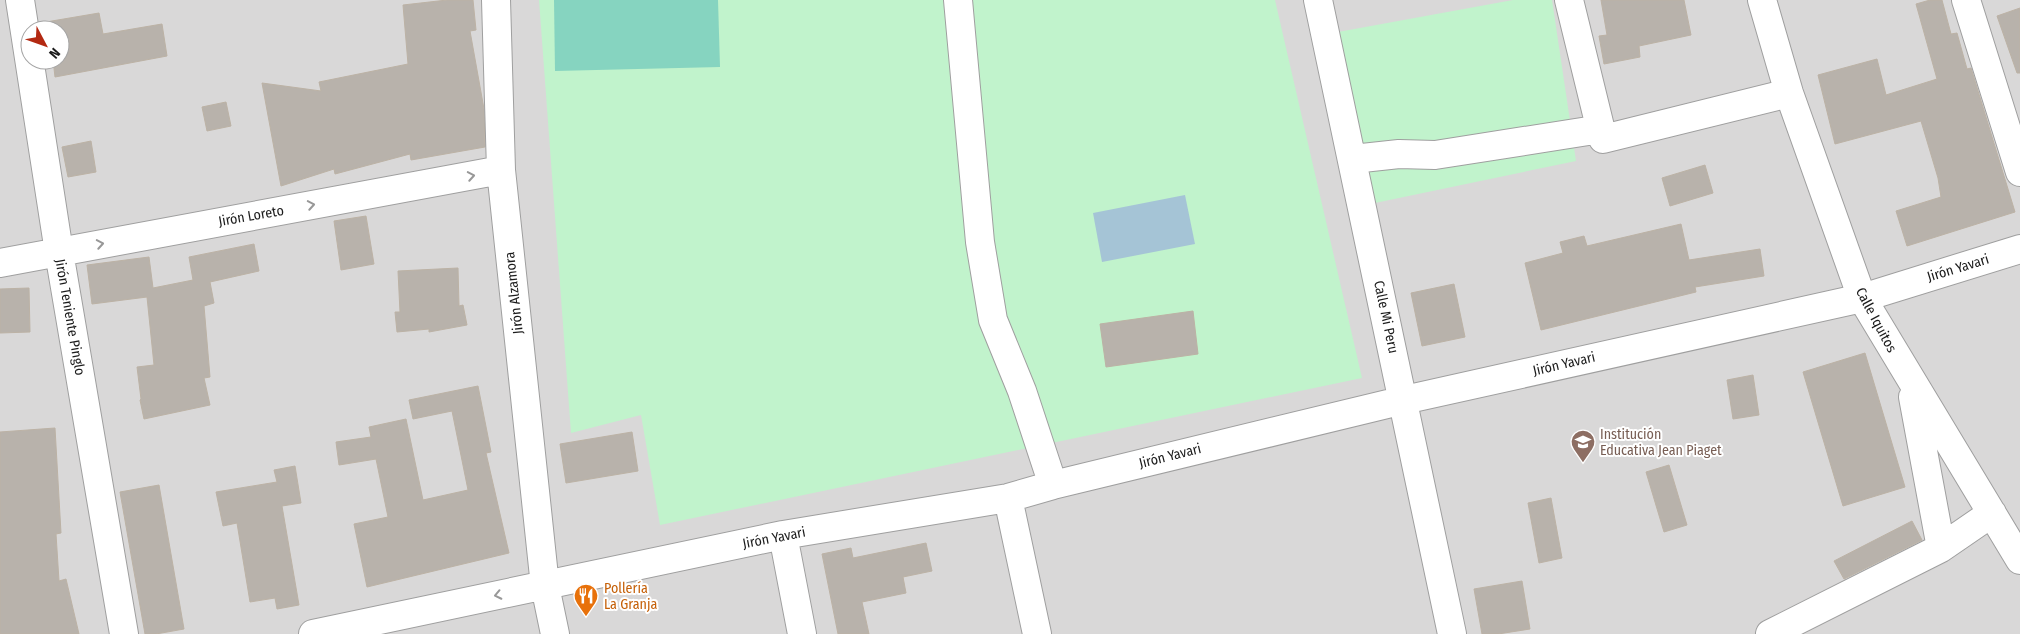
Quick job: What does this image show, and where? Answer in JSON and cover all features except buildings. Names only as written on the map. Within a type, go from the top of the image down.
[{"type":"street","name":"Jirón Teniente Pinglo","points":[[20,0],[59,252],[124,634]]},
{"type":"street","name":"Jirón Alzamora","points":[[496,0],[501,170],[545,586],[555,634]]},
{"type":"street","points":[[958,0],[980,242],[993,320],[1022,391],[1053,485]]},
{"type":"street","name":"Calle Mi Peru","points":[[1318,0],[1452,634]]},
{"type":"street","points":[[1570,0],[1603,140],[1789,93]]},
{"type":"street","name":"Calle Iquitos","points":[[1762,0],[1789,93],[1862,298],[1910,381],[2020,560]]},
{"type":"street","points":[[1966,0],[2020,172]]},
{"type":"street","points":[[1353,159],[1400,154],[1435,155],[1601,129]]},
{"type":"street","name":"Jirón Loreto","points":[[0,263],[501,170]]},
{"type":"street","name":"Jirón Yavari","points":[[313,634],[783,535],[1008,498],[1053,485],[1404,400],[1862,298],[2020,249]]},
{"type":"street","points":[[1910,381],[1941,548]]},
{"type":"street","points":[[1008,498],[1037,634]]},
{"type":"street","points":[[1770,634],[1941,548],[1992,513]]},
{"type":"street","points":[[783,535],[802,634]]},
{"type":"shaded area","points":[[0,0],[2020,0],[2020,634],[0,634]]},
{"type":"green space","points":[[539,0],[1275,0],[1362,378],[660,525],[641,415],[571,433]]},
{"type":"green space","points":[[554,0],[718,0],[720,67],[555,71]]},
{"type":"green space","points":[[1513,0],[1552,0],[1576,161],[1375,203],[1338,32]]},
{"type":"water","points":[[1185,195],[1195,244],[1102,262],[1093,213]]},
{"type":"place","name":"Institución Educativa Jean Piaget","points":[[1583,463]]},
{"type":"place","name":"Pollería La Granja","points":[[586,617]]}]
